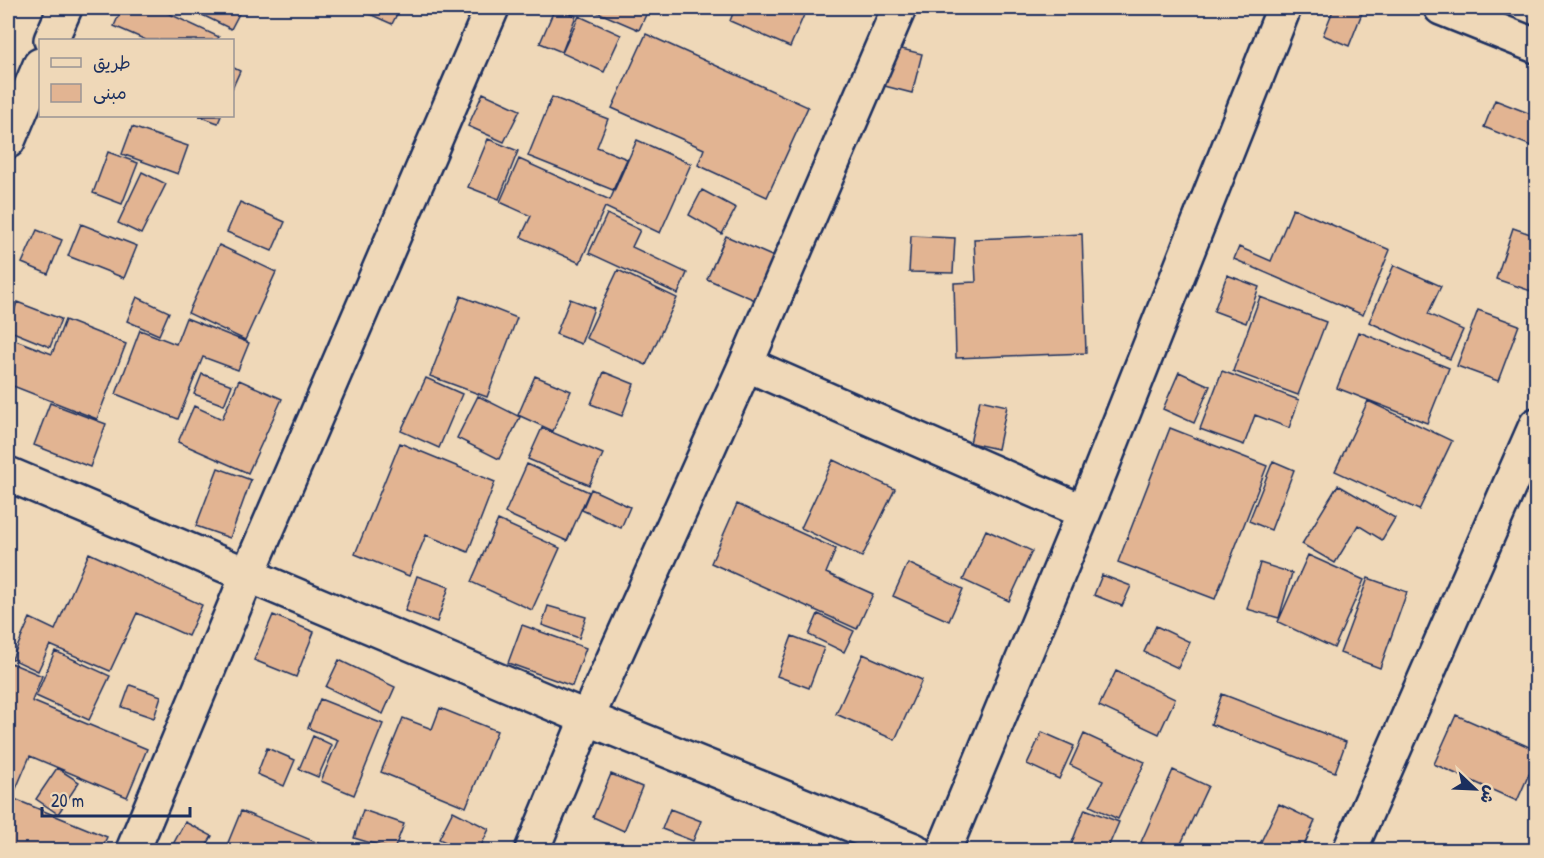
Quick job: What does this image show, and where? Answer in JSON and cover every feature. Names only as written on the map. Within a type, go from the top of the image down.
[{"type":"street","points":[[51,39],[65,8]]},
{"type":"street","points":[[133,850],[248,574],[492,8]]},
{"type":"street","points":[[532,850],[587,718],[746,364],[899,8]]},
{"type":"street","points":[[944,850],[1084,512],[1284,8]]},
{"type":"street","points":[[1441,8],[1536,46]]},
{"type":"street","points":[[8,141],[39,67]]},
{"type":"street","points":[[746,364],[1084,512]]},
{"type":"street","points":[[1350,850],[1536,425]]},
{"type":"street","points":[[8,474],[587,718],[914,850]]},
{"type":"building","points":[[122,8],[157,8],[219,37],[218,39],[144,39],[114,26]]},
{"type":"building","points":[[188,8],[242,8],[231,29]]},
{"type":"building","points":[[356,8],[400,8],[392,24]]},
{"type":"building","points":[[555,8],[576,16],[562,52],[540,43]]},
{"type":"building","points":[[588,8],[649,8],[639,30]]},
{"type":"building","points":[[735,8],[807,8],[790,47],[730,21]]},
{"type":"building","points":[[1334,8],[1364,8],[1349,46],[1323,35]]},
{"type":"building","points":[[579,16],[621,35],[604,72],[562,53]]},
{"type":"building","points":[[646,34],[808,107],[767,197],[698,165],[704,149],[612,108]]},
{"type":"building","points":[[878,43],[922,54],[912,93],[869,82]]},
{"type":"building","points":[[234,68],[240,71],[234,84]]},
{"type":"building","points":[[483,93],[520,110],[504,142],[468,126]]},
{"type":"building","points":[[552,97],[608,119],[597,147],[627,159],[613,190],[528,156]]},
{"type":"building","points":[[1495,100],[1536,116],[1536,148],[1484,127]]},
{"type":"building","points":[[202,117],[221,117],[218,123]]},
{"type":"building","points":[[132,127],[188,146],[178,174],[122,154]]},
{"type":"building","points":[[488,139],[518,151],[499,199],[468,187]]},
{"type":"building","points":[[637,140],[691,164],[660,233],[605,207],[580,263],[521,237],[531,216],[500,202],[519,159],[610,200]]},
{"type":"building","points":[[108,152],[138,163],[122,204],[93,193]]},
{"type":"building","points":[[142,172],[166,184],[141,234],[118,223]]},
{"type":"building","points":[[702,190],[736,208],[722,234],[689,215]]},
{"type":"building","points":[[240,202],[285,222],[272,251],[227,232]]},
{"type":"building","points":[[1293,208],[1390,250],[1363,315],[1234,259],[1239,247],[1271,261]]},
{"type":"building","points":[[607,214],[640,230],[632,247],[687,273],[678,294],[589,253]]},
{"type":"building","points":[[81,224],[137,246],[124,278],[68,256]]},
{"type":"building","points":[[1513,228],[1536,236],[1536,277],[1531,291],[1496,279]]},
{"type":"building","points":[[37,230],[62,240],[48,274],[22,263]]},
{"type":"building","points":[[1082,234],[1086,353],[956,358],[954,283],[976,282],[974,239]]},
{"type":"building","points":[[726,236],[774,257],[755,300],[707,279]]},
{"type":"building","points":[[911,236],[955,238],[953,273],[909,272]]},
{"type":"building","points":[[219,245],[276,272],[245,340],[188,313]]},
{"type":"building","points":[[1394,265],[1441,286],[1428,314],[1463,330],[1450,359],[1369,322]]},
{"type":"building","points":[[618,270],[677,298],[646,365],[586,338]]},
{"type":"building","points":[[1227,275],[1259,287],[1246,323],[1214,311]]},
{"type":"building","points":[[461,296],[517,318],[487,397],[430,376]]},
{"type":"building","points":[[137,297],[169,312],[159,335],[127,321]]},
{"type":"building","points":[[1260,297],[1326,322],[1298,395],[1233,371]]},
{"type":"building","points":[[570,299],[594,308],[581,344],[556,334]]},
{"type":"building","points":[[17,302],[61,319],[50,347],[8,330]]},
{"type":"building","points":[[1478,310],[1519,325],[1498,381],[1457,366]]},
{"type":"building","points":[[186,318],[249,343],[238,370],[203,357],[178,419],[116,394],[140,330],[176,344]]},
{"type":"building","points":[[65,320],[126,344],[97,419],[8,384],[8,337],[52,354]]},
{"type":"building","points":[[1359,332],[1449,368],[1427,423],[1337,388]]},
{"type":"building","points":[[1222,371],[1299,400],[1289,428],[1255,415],[1244,445],[1200,429]]},
{"type":"building","points":[[604,372],[634,384],[622,416],[591,404]]},
{"type":"building","points":[[1179,372],[1210,386],[1194,423],[1163,409]]},
{"type":"building","points":[[202,374],[232,385],[224,405],[194,394]]},
{"type":"building","points":[[535,376],[571,391],[553,431],[518,415]]},
{"type":"building","points":[[426,378],[462,394],[439,448],[401,431]]},
{"type":"building","points":[[239,380],[282,399],[248,473],[178,442],[194,406],[222,419]]},
{"type":"building","points":[[478,396],[520,417],[499,459],[457,438]]},
{"type":"building","points":[[980,400],[1007,406],[998,449],[970,443]]},
{"type":"building","points":[[1368,401],[1452,441],[1419,510],[1335,471]]},
{"type":"building","points":[[50,403],[106,424],[90,467],[34,445]]},
{"type":"building","points":[[542,428],[603,454],[589,485],[528,459]]},
{"type":"building","points":[[1170,428],[1267,466],[1215,599],[1118,562]]},
{"type":"building","points":[[400,443],[495,482],[468,552],[426,535],[409,576],[355,554]]},
{"type":"building","points":[[833,460],[895,489],[862,557],[801,528]]},
{"type":"building","points":[[1273,461],[1294,470],[1271,530],[1249,521]]},
{"type":"building","points":[[527,464],[589,492],[567,541],[505,513]]},
{"type":"building","points":[[218,468],[251,480],[230,538],[196,526]]},
{"type":"building","points":[[1338,485],[1395,518],[1382,540],[1358,525],[1335,563],[1302,544]]},
{"type":"building","points":[[591,489],[630,507],[621,528],[582,510]]},
{"type":"building","points":[[737,504],[836,549],[826,573],[873,594],[857,629],[711,563]]},
{"type":"building","points":[[498,520],[560,548],[532,610],[471,582]]},
{"type":"building","points":[[986,530],[1032,551],[1009,601],[963,580]]},
{"type":"building","points":[[89,553],[202,605],[188,636],[137,613],[110,671],[50,645],[38,671],[12,659],[30,618],[55,630]]},
{"type":"building","points":[[1308,555],[1364,580],[1334,648],[1278,622]]},
{"type":"building","points":[[908,563],[963,589],[949,621],[893,596]]},
{"type":"building","points":[[1260,563],[1292,573],[1279,618],[1247,609]]},
{"type":"building","points":[[1102,575],[1131,586],[1122,606],[1094,595]]},
{"type":"building","points":[[417,576],[449,587],[437,622],[405,611]]},
{"type":"building","points":[[1368,578],[1407,592],[1380,668],[1340,653]]},
{"type":"building","points":[[548,606],[586,617],[579,638],[542,625]]},
{"type":"building","points":[[818,614],[854,631],[844,652],[809,635]]},
{"type":"building","points":[[273,615],[314,632],[296,677],[254,660]]},
{"type":"building","points":[[522,625],[586,648],[572,686],[508,663]]},
{"type":"building","points":[[1156,626],[1190,642],[1178,668],[1144,652]]},
{"type":"building","points":[[792,636],[824,648],[809,688],[777,676]]},
{"type":"building","points":[[55,651],[110,676],[89,720],[36,696]]},
{"type":"building","points":[[863,654],[922,680],[895,740],[836,714]]},
{"type":"building","points":[[339,660],[395,687],[383,714],[326,687]]},
{"type":"building","points":[[11,663],[42,676],[32,701],[147,749],[127,797],[30,756],[12,798],[107,837],[101,850],[8,850],[8,670]]},
{"type":"building","points":[[1116,671],[1175,699],[1159,734],[1099,706]]},
{"type":"building","points":[[130,685],[161,696],[154,718],[122,707]]},
{"type":"building","points":[[1222,694],[1346,742],[1335,772],[1211,724]]},
{"type":"building","points":[[320,699],[383,724],[354,795],[321,781],[338,740],[308,728]]},
{"type":"building","points":[[440,708],[497,731],[466,807],[381,772],[403,718],[432,729]]},
{"type":"building","points":[[1456,715],[1536,750],[1536,758],[1517,801],[1434,764]]},
{"type":"building","points":[[1042,732],[1074,746],[1059,779],[1027,764]]},
{"type":"building","points":[[1084,734],[1145,762],[1118,819],[1090,806],[1103,781],[1070,765]]},
{"type":"building","points":[[313,736],[332,745],[318,777],[299,769]]},
{"type":"building","points":[[267,748],[295,760],[284,786],[257,774]]},
{"type":"building","points":[[57,768],[79,782],[58,814],[36,799]]},
{"type":"building","points":[[1173,770],[1208,786],[1178,850],[1159,850],[1141,842]]},
{"type":"building","points":[[611,774],[642,787],[624,831],[593,817]]},
{"type":"building","points":[[1279,804],[1315,821],[1302,850],[1257,850]]},
{"type":"building","points":[[670,809],[701,821],[693,841],[662,829]]},
{"type":"building","points":[[1085,809],[1119,822],[1107,850],[1069,850]]},
{"type":"building","points":[[363,810],[404,824],[394,850],[354,838]]},
{"type":"building","points":[[241,811],[323,845],[320,850],[225,850]]},
{"type":"building","points":[[453,811],[489,829],[479,850],[462,850],[439,839]]},
{"type":"building","points":[[185,822],[212,836],[204,850],[170,850]]}]
